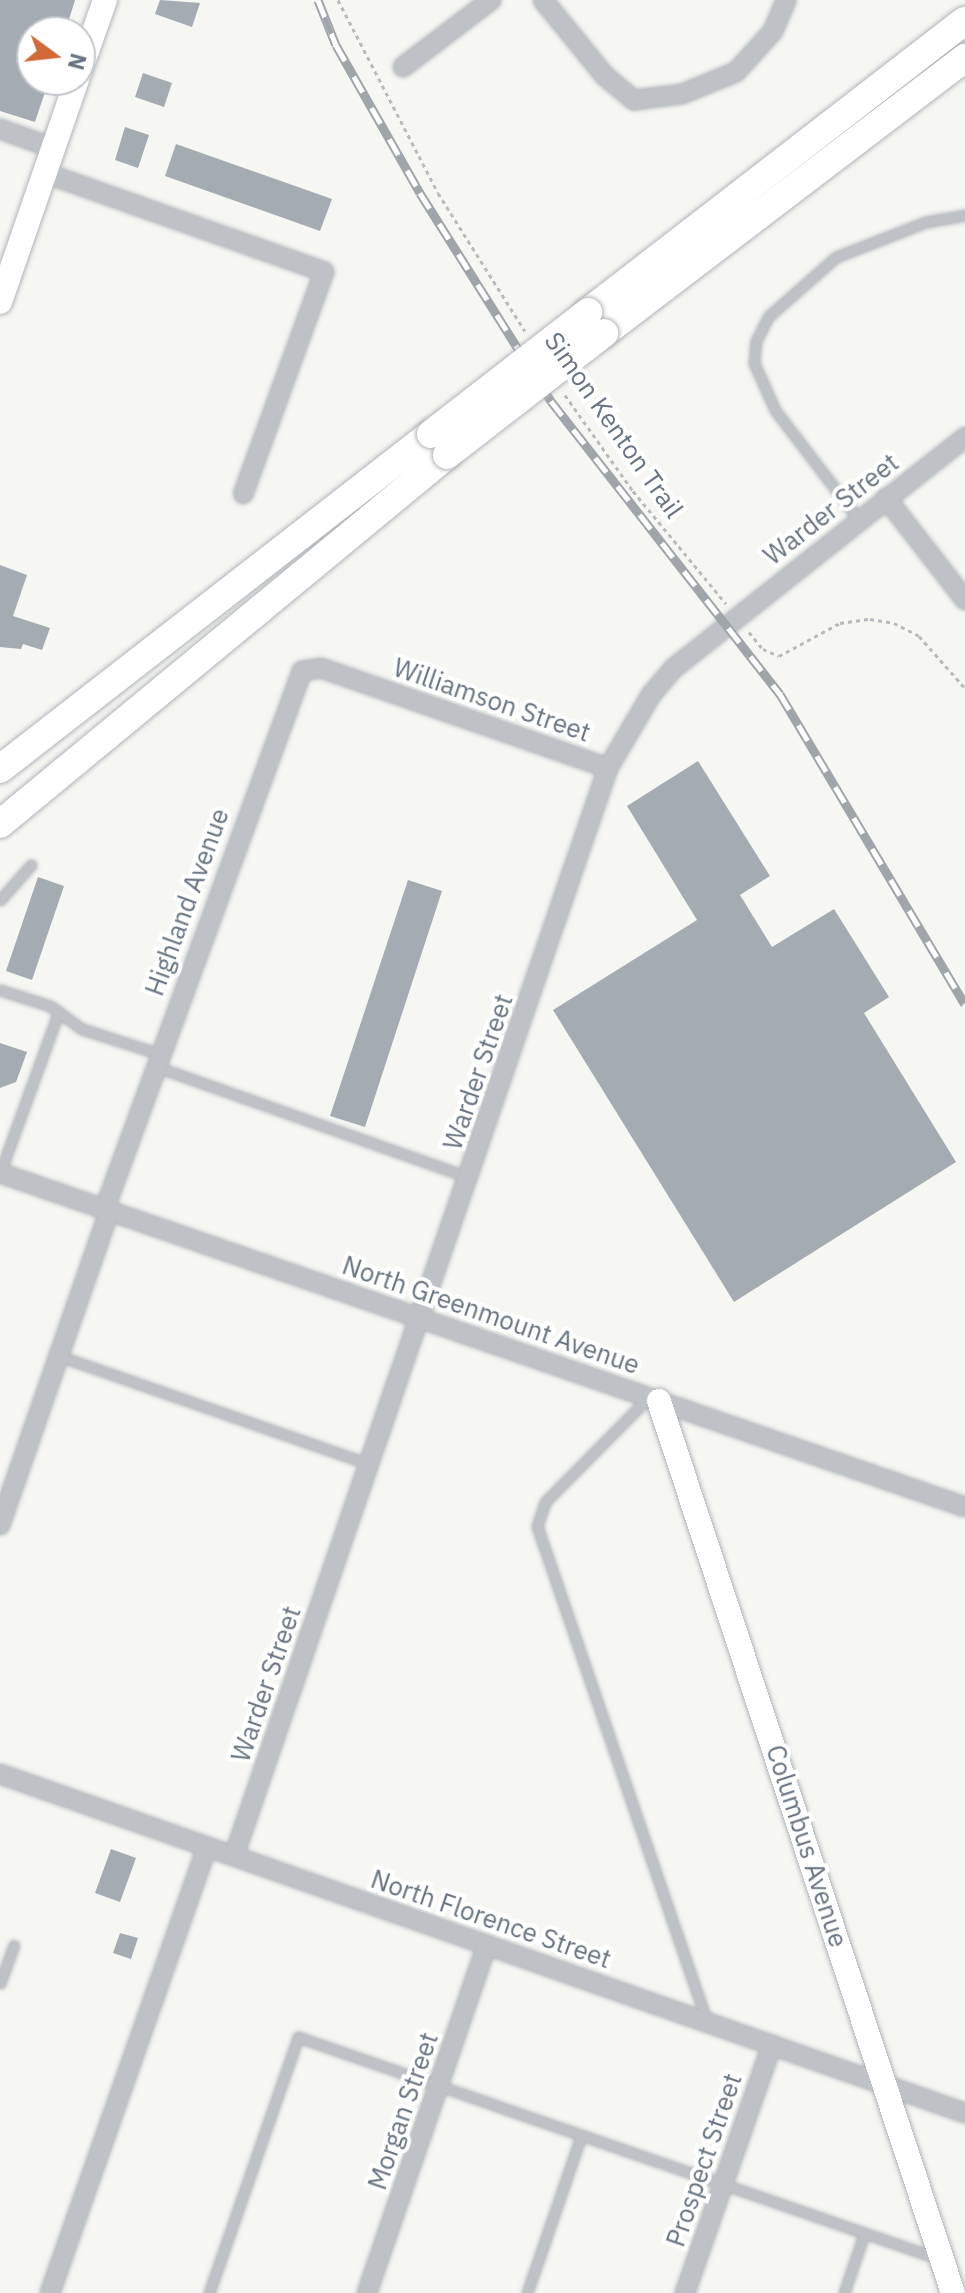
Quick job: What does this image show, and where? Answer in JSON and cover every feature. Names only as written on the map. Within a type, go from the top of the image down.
[{"type":"main road","points":[[6,761],[439,444],[596,322],[956,28]]},
{"type":"main road","points":[[596,322],[965,58]]},
{"type":"main road","points":[[0,824],[439,444]]},
{"type":"street","points":[[96,26],[105,0]]},
{"type":"street","points":[[403,67],[491,0]]},
{"type":"street","points":[[543,0],[605,76],[634,100],[682,94],[736,72],[773,31],[786,0]]},
{"type":"street","points":[[0,302],[45,173],[43,145],[69,96]]},
{"type":"street","points":[[0,129],[43,145]]},
{"type":"street","points":[[45,173],[324,272],[243,494]]},
{"type":"street","name":"Warder Street","points":[[234,1856],[422,1318],[608,768],[658,686],[736,617],[965,437]]},
{"type":"street","points":[[886,498],[965,600]]},
{"type":"street","name":"Highland Avenue","points":[[0,1525],[157,1060],[296,678],[309,668],[321,668],[359,681]]},
{"type":"street","name":"Williamson Street","points":[[359,681],[608,768]]},
{"type":"street","name":"North Greenmount Avenue","points":[[0,1173],[965,1507]]},
{"type":"street","name":"Columbus Avenue","points":[[654,1399],[887,2085],[953,2293]]},
{"type":"street","name":"North Florence Street","points":[[0,1774],[965,2113]]},
{"type":"street","points":[[50,2293],[207,1847]]},
{"type":"street","name":"Morgan Street","points":[[367,2293],[487,1945]]},
{"type":"street","name":"Prospect Street","points":[[685,2293],[772,2045]]},
{"type":"lane","points":[[859,520],[775,410],[754,363],[756,341],[769,316],[836,257],[926,222],[965,215]]},
{"type":"lane","points":[[0,900],[31,865]]},
{"type":"lane","points":[[0,990],[59,1011],[82,1029],[157,1060],[470,1178]]},
{"type":"lane","points":[[0,1173],[59,1011]]},
{"type":"lane","points":[[59,1356],[371,1465]]},
{"type":"lane","points":[[654,1399],[545,1502],[537,1526],[707,2022]]},
{"type":"lane","points":[[0,1983],[14,1945]]},
{"type":"lane","points":[[209,2293],[298,2037],[943,2260]]},
{"type":"lane","points":[[527,2293],[581,2136]]},
{"type":"lane","points":[[844,2293],[864,2234]]},
{"type":"path","name":"Simon Kenton Trail","points":[[338,0],[438,193],[527,333]]},
{"type":"path","name":"Simon Kenton Trail","points":[[560,386],[633,491],[763,649],[779,656],[840,623],[870,619],[894,623],[919,636],[965,688]]},
{"type":"building","points":[[0,0],[75,0],[70,16],[16,16],[16,96],[44,96],[35,122],[0,111]]},
{"type":"building","points":[[160,0],[200,3],[192,27],[155,14]]},
{"type":"building","points":[[143,73],[172,83],[164,107],[135,97]]},
{"type":"building","points":[[125,127],[149,135],[138,168],[115,160]]},
{"type":"building","points":[[176,144],[332,199],[320,231],[165,176]]},
{"type":"building","points":[[0,565],[27,575],[13,616],[50,628],[42,650],[23,644],[21,649],[0,647]]},
{"type":"building","points":[[698,761],[770,876],[740,895],[772,947],[834,909],[889,997],[864,1013],[956,1162],[734,1302],[553,1010],[697,920],[627,806]]},
{"type":"building","points":[[38,877],[64,886],[32,980],[6,971]]},
{"type":"building","points":[[408,880],[442,891],[365,1127],[330,1116]]},
{"type":"building","points":[[0,1043],[27,1052],[16,1082],[0,1088]]},
{"type":"building","points":[[111,1849],[136,1858],[120,1902],[95,1893]]},
{"type":"building","points":[[120,1933],[138,1938],[131,1959],[113,1953]]},
{"type":"railway","points":[[318,0],[336,45],[420,193],[551,401],[780,694],[965,1004]]}]
